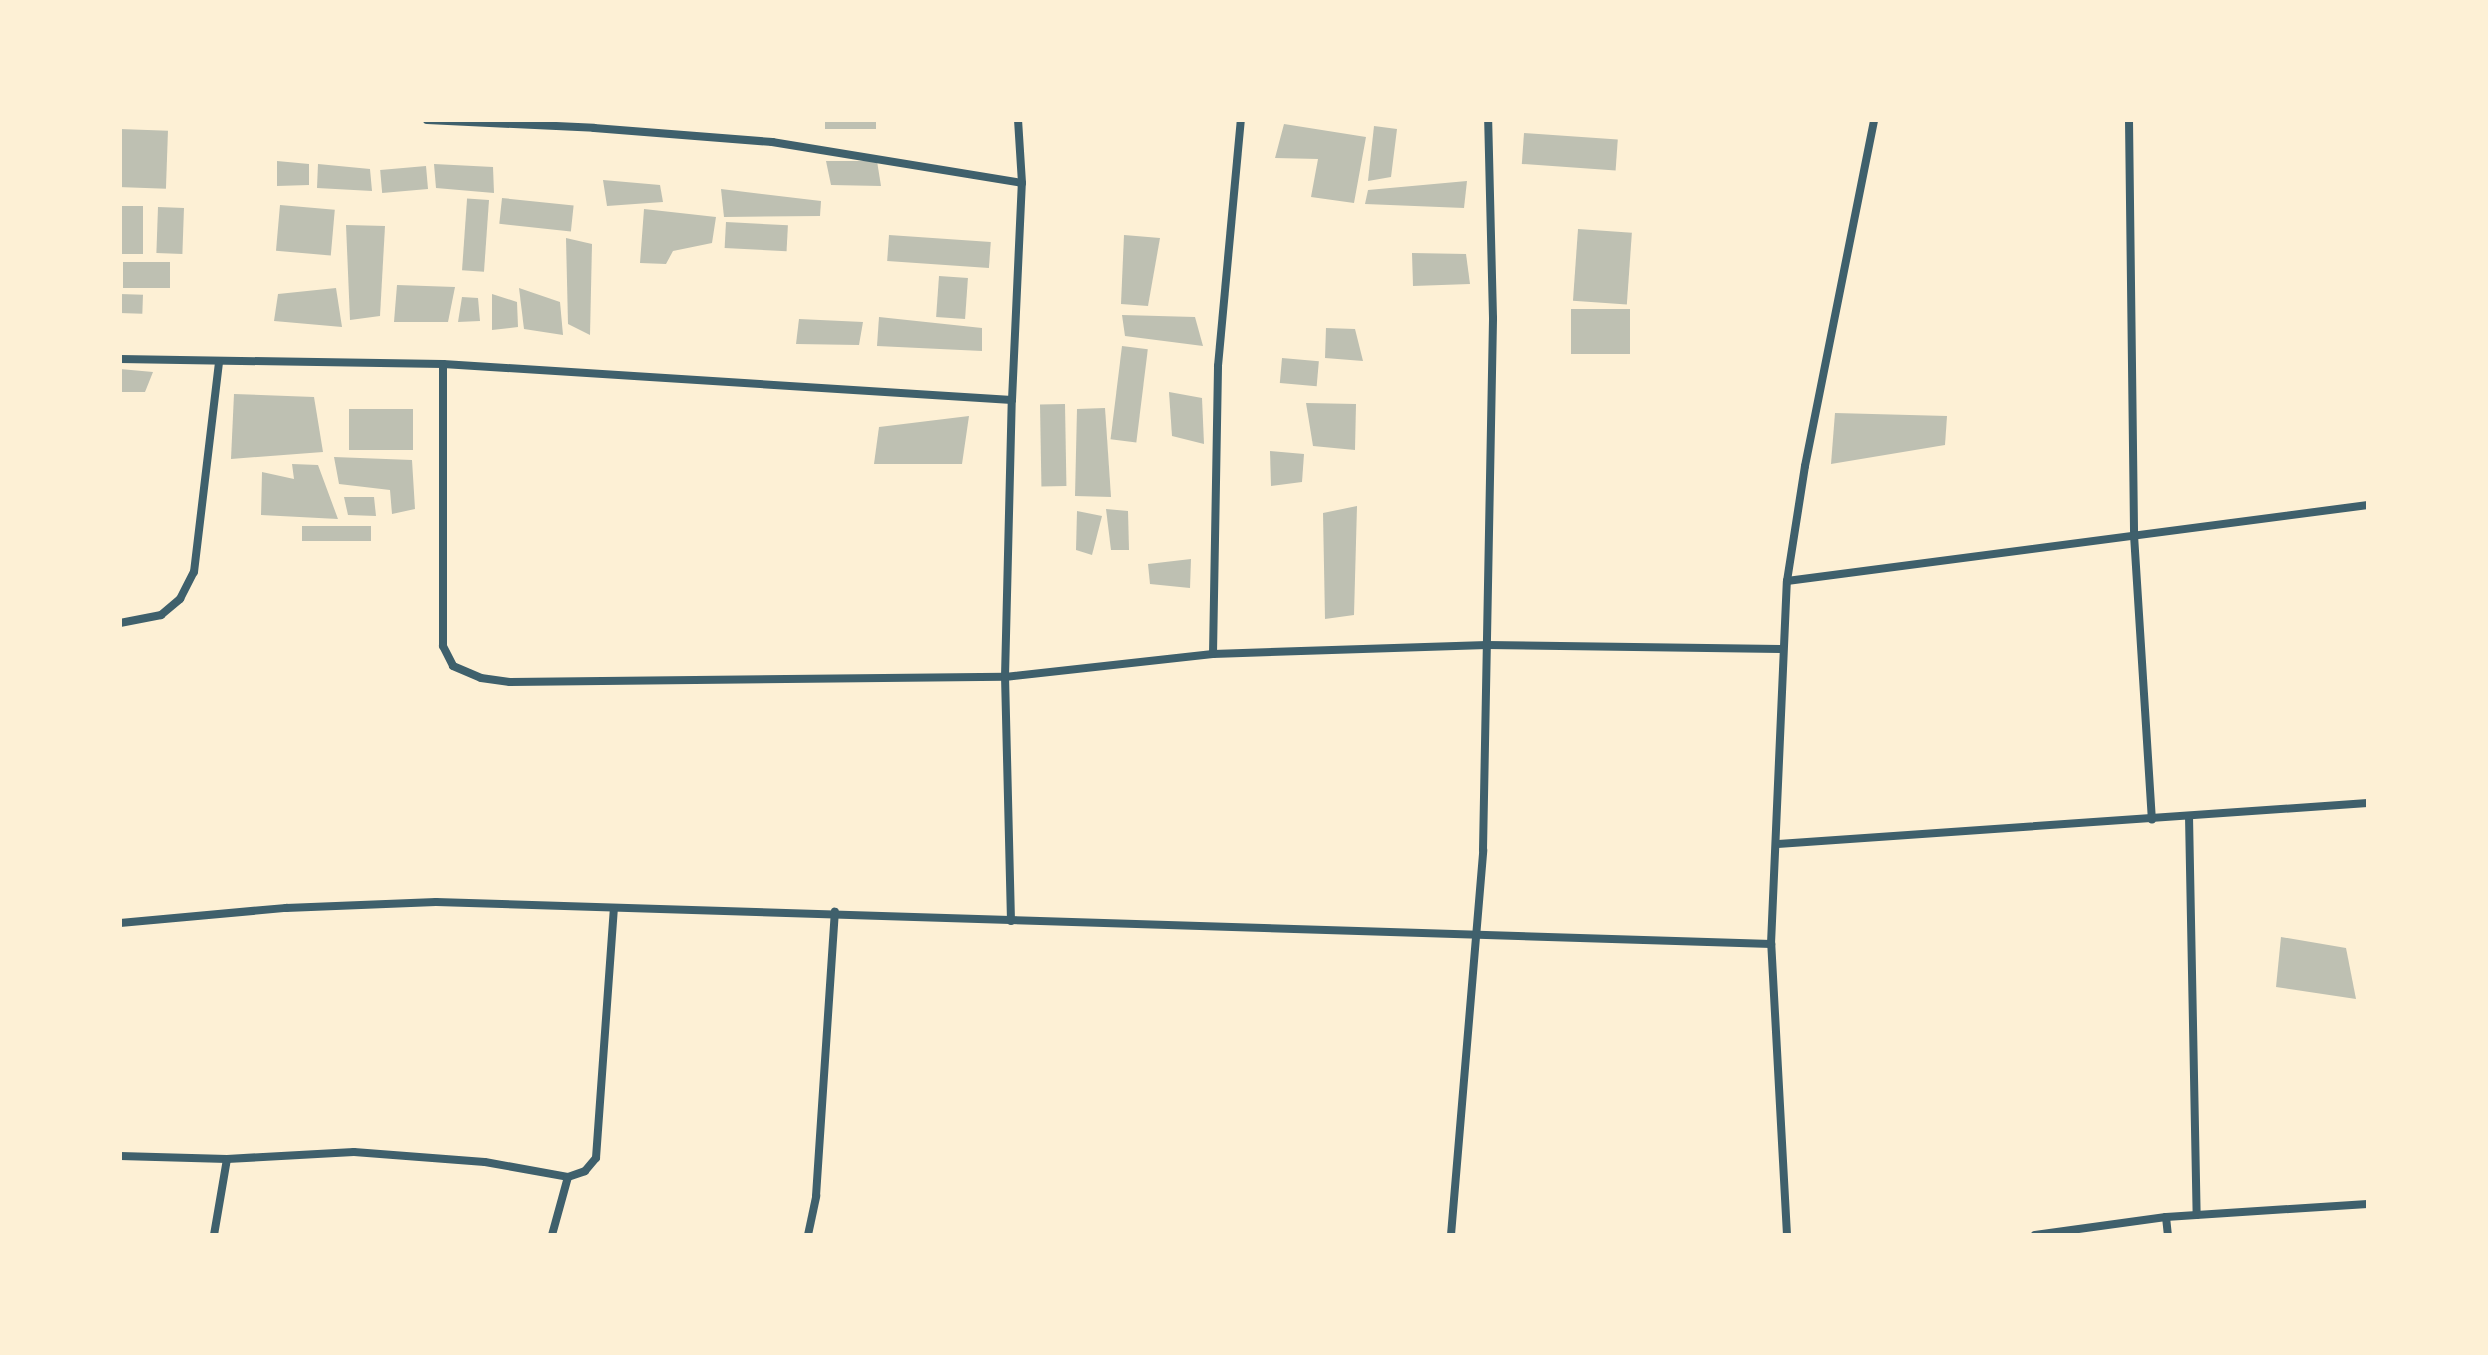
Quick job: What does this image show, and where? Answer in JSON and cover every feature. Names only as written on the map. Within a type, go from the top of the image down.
[{"type":"street","points":[[427,120],[594,128],[772,142],[1022,183]]},
{"type":"street","points":[[1011,921],[1005,677],[1012,400],[1022,183],[1018,120]]},
{"type":"street","points":[[1213,654],[1218,366],[1241,120]]},
{"type":"street","points":[[1451,1235],[1478,937],[1493,318],[1488,120]]},
{"type":"street","points":[[1787,1235],[1771,944],[1777,844],[1781,649],[1787,581],[1805,466],[1874,120]]},
{"type":"street","points":[[2129,120],[2134,535],[2152,819]]},
{"type":"street","points":[[120,359],[443,364],[1012,400]]},
{"type":"street","points":[[120,623],[161,615],[180,599],[194,572],[219,361]]},
{"type":"street","points":[[443,364],[443,646],[453,666],[481,678],[510,682],[1005,677],[1213,654],[1487,645],[1781,649]]},
{"type":"street","points":[[1787,581],[2368,505]]},
{"type":"street","points":[[1777,844],[2368,803]]},
{"type":"street","points":[[2189,816],[2197,1215]]},
{"type":"street","points":[[120,923],[286,908],[436,902],[614,909],[835,912],[1478,937],[1771,944]]},
{"type":"street","points":[[120,1156],[227,1159],[354,1152],[485,1162],[568,1177],[585,1171],[596,1158],[614,909]]},
{"type":"street","points":[[808,1235],[816,1196],[835,912]]},
{"type":"street","points":[[214,1235],[227,1159]]},
{"type":"street","points":[[552,1235],[568,1177]]},
{"type":"street","points":[[2035,1235],[2166,1217],[2368,1204]]},
{"type":"street","points":[[2166,1217],[2168,1235]]},
{"type":"building","points":[[825,120],[876,120],[876,129],[825,129]]},
{"type":"building","points":[[1284,124],[1366,137],[1354,203],[1311,197],[1318,159],[1275,158]]},
{"type":"building","points":[[1374,126],[1397,129],[1391,177],[1368,181]]},
{"type":"building","points":[[120,129],[168,131],[166,189],[120,187]]},
{"type":"building","points":[[1524,133],[1618,140],[1616,170],[1522,164]]},
{"type":"building","points":[[277,161],[309,164],[309,185],[277,186]]},
{"type":"building","points":[[826,161],[877,161],[881,186],[831,185]]},
{"type":"building","points":[[318,164],[370,169],[372,191],[317,188]]},
{"type":"building","points":[[434,164],[493,167],[494,193],[436,188]]},
{"type":"building","points":[[426,166],[428,189],[382,193],[380,170]]},
{"type":"building","points":[[603,180],[660,185],[663,202],[607,206]]},
{"type":"building","points":[[1467,181],[1464,208],[1365,204],[1368,190]]},
{"type":"building","points":[[721,189],[821,201],[820,216],[724,217]]},
{"type":"building","points":[[467,198],[489,200],[484,272],[462,270]]},
{"type":"building","points":[[502,198],[574,206],[571,231],[499,224]]},
{"type":"building","points":[[280,205],[335,210],[331,256],[276,251]]},
{"type":"building","points":[[120,206],[143,206],[143,254],[120,254]]},
{"type":"building","points":[[158,207],[184,208],[182,254],[156,253]]},
{"type":"building","points":[[644,209],[716,217],[712,243],[673,251],[666,264],[640,263]]},
{"type":"building","points":[[726,222],[788,225],[787,251],[725,248]]},
{"type":"building","points":[[346,225],[385,226],[380,316],[350,320]]},
{"type":"building","points":[[1578,229],[1632,233],[1627,305],[1573,301]]},
{"type":"building","points":[[889,235],[991,242],[989,268],[887,261]]},
{"type":"building","points":[[1124,235],[1160,238],[1148,306],[1121,304]]},
{"type":"building","points":[[566,238],[592,244],[590,335],[568,324]]},
{"type":"building","points":[[1412,253],[1466,254],[1470,284],[1413,286]]},
{"type":"building","points":[[123,262],[170,262],[170,288],[123,288]]},
{"type":"building","points":[[939,276],[968,278],[965,319],[936,317]]},
{"type":"building","points":[[397,285],[455,287],[448,322],[394,322]]},
{"type":"building","points":[[336,288],[342,327],[274,321],[278,294]]},
{"type":"building","points":[[519,288],[560,302],[563,335],[524,329]]},
{"type":"building","points":[[120,294],[143,295],[142,314],[120,313]]},
{"type":"building","points":[[492,294],[517,302],[518,327],[492,330]]},
{"type":"building","points":[[462,297],[478,298],[480,321],[458,322]]},
{"type":"building","points":[[1571,309],[1630,309],[1630,354],[1571,354]]},
{"type":"building","points":[[1122,315],[1195,317],[1203,346],[1125,336]]},
{"type":"building","points":[[879,317],[982,328],[982,351],[877,346]]},
{"type":"building","points":[[799,319],[863,322],[859,345],[796,344]]},
{"type":"building","points":[[1326,328],[1355,329],[1363,361],[1325,358]]},
{"type":"building","points":[[1122,346],[1148,349],[1136,442],[1111,439]]},
{"type":"building","points":[[1282,358],[1319,361],[1317,386],[1280,383]]},
{"type":"building","points":[[120,369],[153,372],[145,392],[120,392]]},
{"type":"building","points":[[1169,392],[1202,398],[1204,444],[1172,436]]},
{"type":"building","points":[[234,394],[314,397],[323,452],[231,459]]},
{"type":"building","points":[[1306,403],[1356,404],[1355,450],[1313,446]]},
{"type":"building","points":[[1040,404],[1065,404],[1066,486],[1041,486]]},
{"type":"building","points":[[1105,408],[1111,497],[1075,496],[1077,409]]},
{"type":"building","points":[[349,409],[413,409],[413,450],[349,450]]},
{"type":"building","points":[[1835,413],[1947,416],[1945,445],[1831,464]]},
{"type":"building","points":[[969,416],[962,464],[874,464],[879,427]]},
{"type":"building","points":[[1270,451],[1304,454],[1302,482],[1271,486]]},
{"type":"building","points":[[334,457],[412,460],[415,509],[392,514],[390,490],[339,484]]},
{"type":"building","points":[[292,464],[318,465],[338,519],[261,515],[262,472],[294,479]]},
{"type":"building","points":[[344,497],[374,497],[376,516],[348,515]]},
{"type":"building","points":[[1357,506],[1354,615],[1325,619],[1323,513]]},
{"type":"building","points":[[1106,509],[1128,511],[1129,550],[1111,550]]},
{"type":"building","points":[[1077,511],[1102,516],[1092,555],[1076,550]]},
{"type":"building","points":[[302,526],[371,526],[371,541],[302,541]]},
{"type":"building","points":[[1191,559],[1190,588],[1150,584],[1148,564]]},
{"type":"building","points":[[2281,937],[2346,948],[2356,999],[2276,987]]}]
